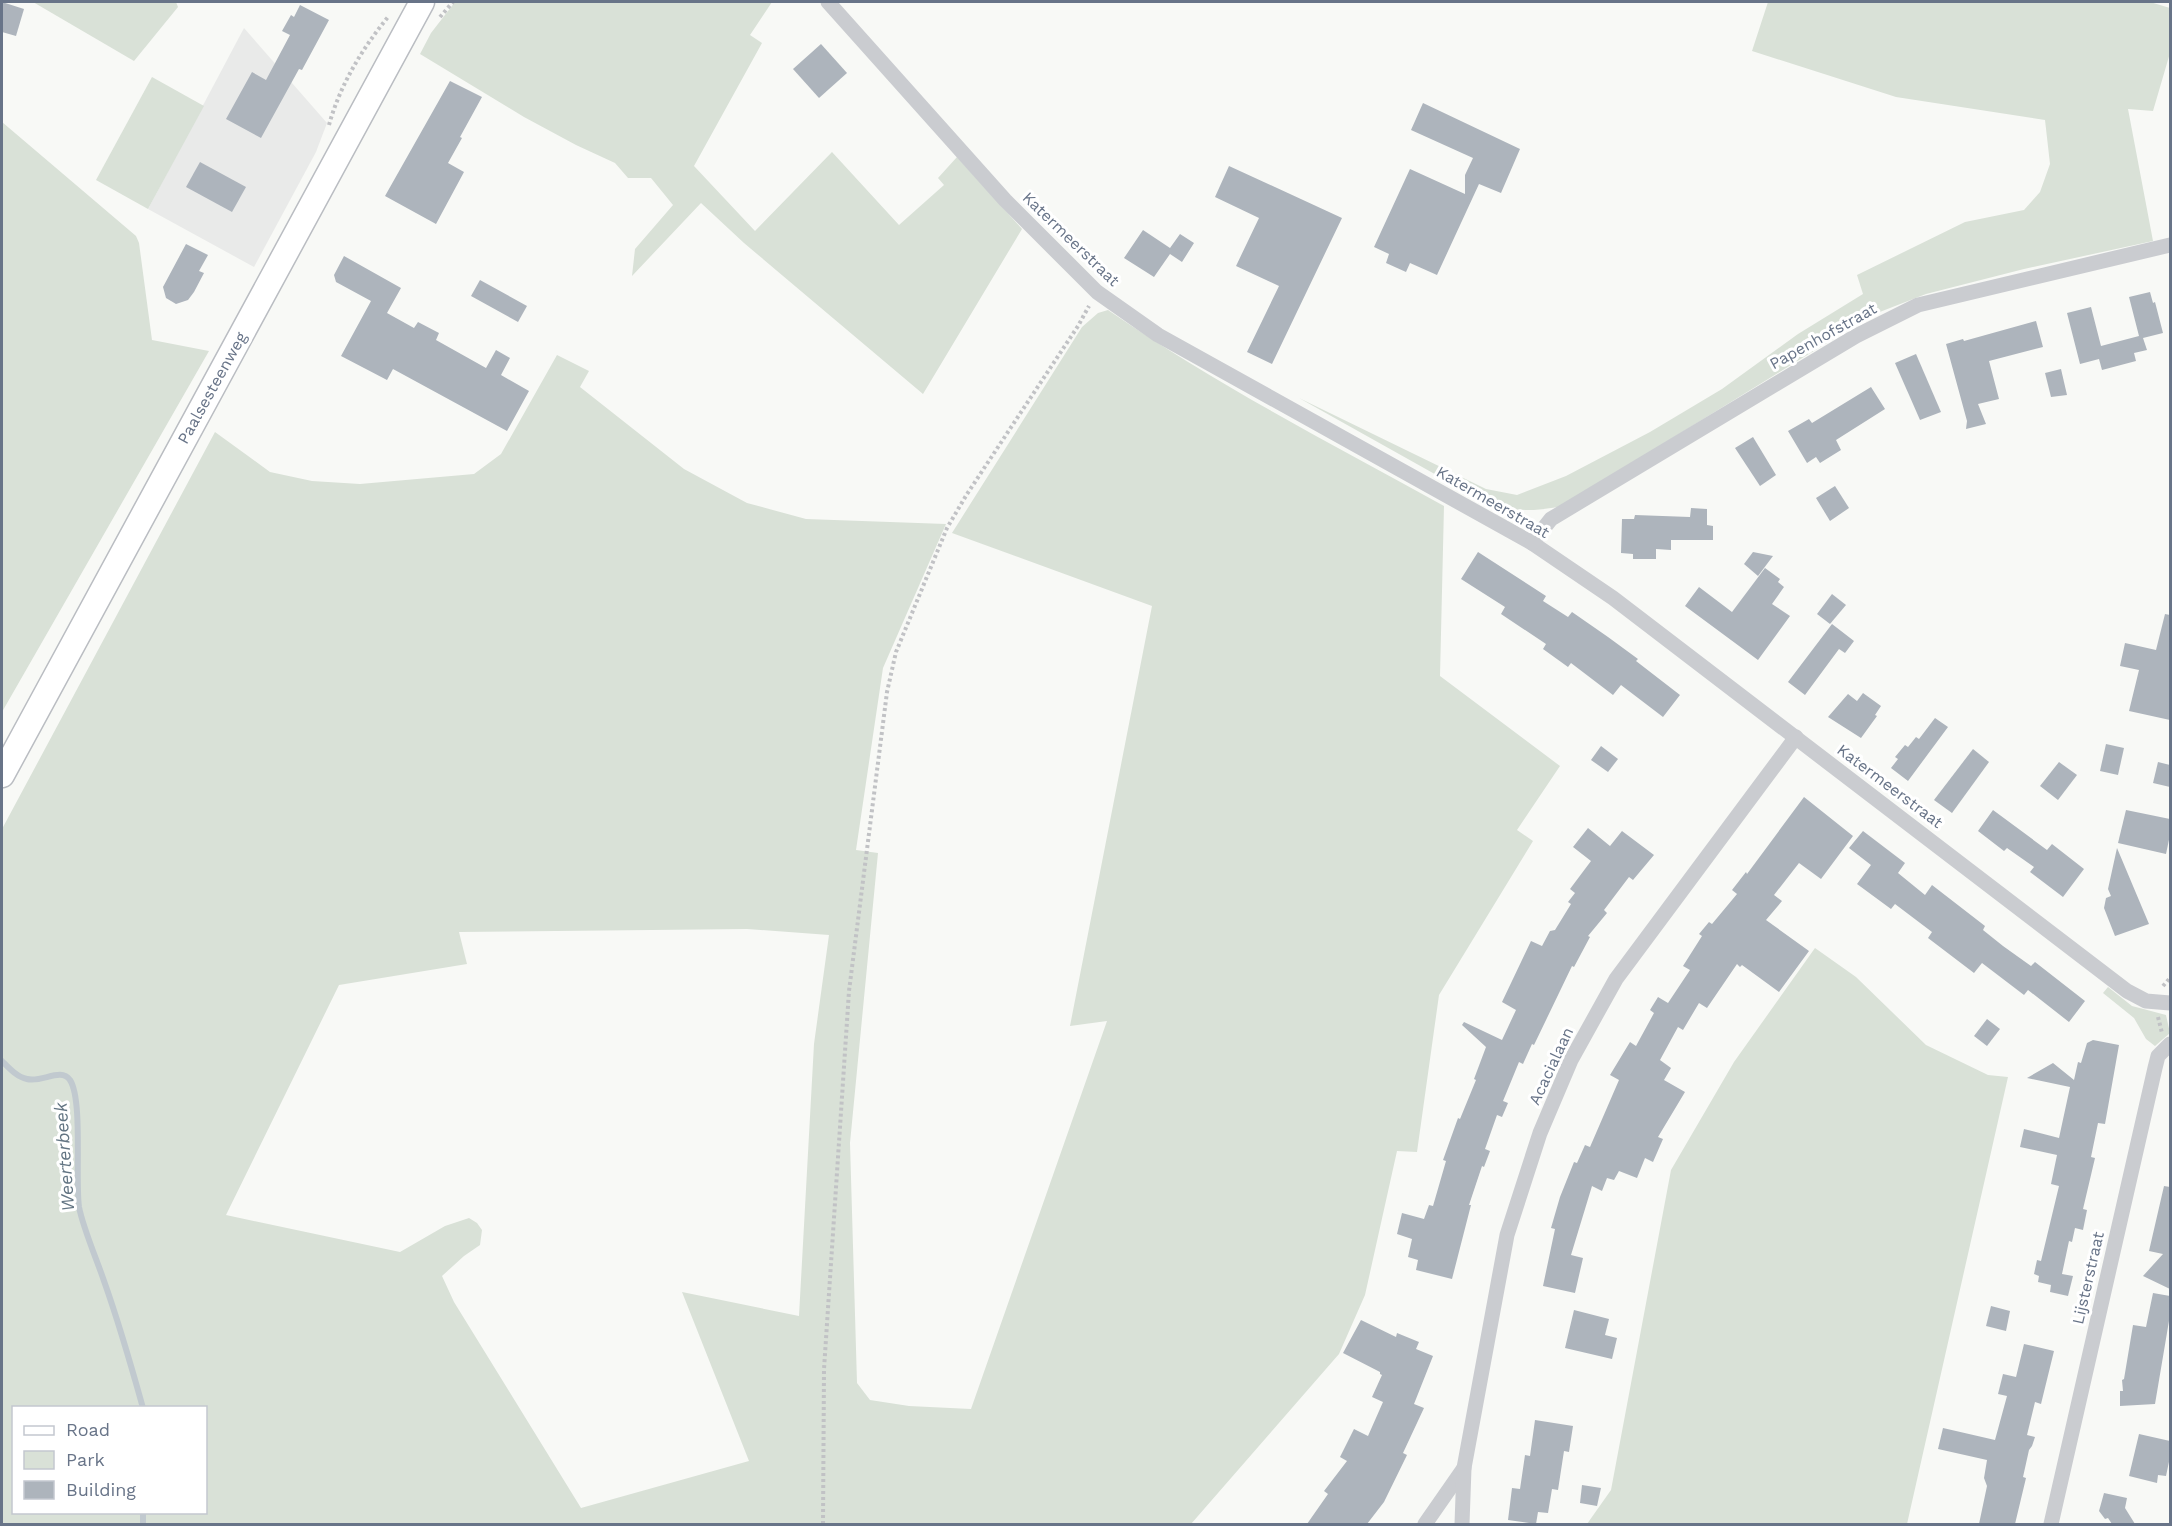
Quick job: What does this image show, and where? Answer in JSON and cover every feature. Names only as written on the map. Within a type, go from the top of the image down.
[{"type":"main road","name":"Paalsesteenweg","points":[[2,775],[422,2]]},
{"type":"street","name":"Katermeerstraat","points":[[828,2],[1005,200],[1097,292],[1158,335],[1532,543],[1613,598],[2127,991],[2146,1001],[2170,1003]]},
{"type":"street","name":"Papenhofstraat","points":[[1532,543],[1551,519],[1856,336],[1918,306],[2170,245]]},
{"type":"street","name":"Acacialaan","points":[[1462,1524],[1464,1468],[1507,1235],[1540,1133],[1572,1060],[1616,979],[1797,737]]},
{"type":"street","name":"Lijsterstraat","points":[[2051,1524],[2155,1068],[2158,1056],[2167,1040]]},
{"type":"street","name":"Acacialaan","points":[[1425,1524],[1464,1468]]},
{"type":"path","points":[[823,1524],[824,1369],[849,991],[887,692],[896,652],[947,528],[1078,326],[1097,292]]},
{"type":"path","points":[[2161,989],[2170,978]]},
{"type":"path","points":[[2158,1014],[2167,1040]]},
{"type":"shaded area","points":[[244,28],[327,123],[316,152],[254,267],[148,209]]},
{"type":"green space","points":[[33,2],[176,2],[178,7],[134,61]]},
{"type":"green space","points":[[455,2],[772,2],[750,35],[762,43],[694,166],[755,231],[832,152],[899,225],[944,185],[938,178],[957,157],[1022,229],[923,394],[744,243],[701,203],[632,276],[635,249],[673,205],[651,178],[628,178],[615,163],[524,117],[420,54],[431,33]]},
{"type":"green space","points":[[1768,2],[2150,2],[2170,8],[2170,53],[2153,111],[2128,109],[2153,241],[2024,269],[1926,294],[1872,315],[1562,506],[1526,510],[1490,505],[1299,398],[1486,489],[1517,495],[1566,476],[1650,432],[1722,389],[1798,334],[1863,294],[1857,275],[1965,222],[2024,210],[2040,192],[2050,164],[2045,120],[1896,97],[1752,51]]},
{"type":"green space","points":[[152,77],[204,106],[148,209],[96,180]]},
{"type":"green space","points":[[2,122],[136,236],[139,243],[152,340],[209,351],[2,712]]},
{"type":"green space","points":[[1108,310],[1231,388],[1444,506],[1440,676],[1560,766],[1517,830],[1533,841],[1439,995],[1417,1152],[1397,1151],[1365,1295],[1339,1354],[1191,1524],[2,1524],[2,829],[215,432],[270,472],[312,481],[360,484],[474,474],[501,454],[557,355],[589,371],[580,387],[684,469],[747,503],[806,519],[946,524],[883,668],[856,850],[878,853],[850,1143],[857,1383],[870,1400],[909,1406],[971,1409],[1107,1021],[1070,1026],[1152,606],[952,533],[1082,327],[1098,313]],"holes":[[[747,929],[829,935],[814,1044],[799,1316],[682,1292],[749,1461],[581,1508],[454,1302],[442,1276],[480,1245],[482,1230],[477,1223],[469,1218],[445,1226],[400,1252],[226,1215],[339,985],[467,964],[459,932]]]},
{"type":"green space","points":[[1815,948],[1856,977],[1926,1045],[1988,1075],[2008,1077],[1907,1524],[1587,1524],[1611,1490],[1671,1170],[1734,1062]]},
{"type":"green space","points":[[2108,987],[2132,1006],[2166,1015],[2170,1033],[2155,1046],[2146,1039],[2134,1018],[2103,993]]},
{"type":"building","points":[[2,2],[24,9],[16,36],[2,32]]},
{"type":"building","points":[[300,5],[329,20],[261,138],[226,119],[252,72],[266,80],[290,35],[282,31],[291,15],[294,17]]},
{"type":"building","points":[[821,44],[847,73],[819,98],[793,69]]},
{"type":"building","points":[[450,81],[482,97],[448,163],[464,172],[436,224],[385,196]]},
{"type":"building","points":[[1423,103],[1520,149],[1501,193],[1479,184],[1437,275],[1410,263],[1406,272],[1386,263],[1389,254],[1374,247],[1410,169],[1465,194],[1465,175],[1473,158],[1411,130]]},
{"type":"building","points":[[200,162],[246,187],[232,212],[186,187]]},
{"type":"building","points":[[1229,166],[1342,218],[1272,364],[1247,352],[1279,286],[1236,266],[1259,218],[1215,197]]},
{"type":"building","points":[[1143,230],[1170,248],[1180,234],[1194,243],[1182,262],[1170,254],[1154,277],[1124,258]]},
{"type":"building","points":[[186,244],[208,255],[199,271],[204,273],[194,292],[188,300],[176,304],[166,298],[163,287]]},
{"type":"building","points":[[344,256],[401,288],[387,313],[414,328],[418,322],[439,333],[436,340],[486,368],[496,350],[510,358],[501,375],[529,391],[507,431],[393,369],[387,380],[341,356],[371,301],[336,282],[334,275]]},
{"type":"building","points":[[480,280],[527,306],[518,322],[471,296]]},
{"type":"building","points":[[2150,292],[2163,333],[2143,338],[2147,350],[2134,353],[2136,361],[2102,370],[2099,359],[2080,364],[2067,313],[2091,307],[2101,346],[2139,336],[2129,297]]},
{"type":"building","points":[[2036,321],[2043,347],[1989,361],[1999,399],[1978,404],[1986,424],[1966,429],[1967,421],[1946,344]]},
{"type":"building","points":[[1916,354],[1941,412],[1920,420],[1895,363]]},
{"type":"building","points":[[2061,369],[2067,395],[2051,397],[2045,373]]},
{"type":"building","points":[[1871,387],[1885,409],[1836,440],[1841,450],[1820,463],[1816,457],[1807,463],[1788,431],[1809,419],[1812,423]]},
{"type":"building","points":[[1753,437],[1776,475],[1760,486],[1735,448]]},
{"type":"building","points":[[1835,486],[1849,508],[1830,521],[1816,498]]},
{"type":"building","points":[[1691,508],[1707,509],[1707,525],[1713,526],[1713,540],[1671,540],[1671,550],[1656,549],[1656,559],[1633,559],[1633,554],[1621,553],[1622,519],[1634,519],[1635,515],[1690,517]]},
{"type":"building","points":[[1478,552],[1546,596],[1543,601],[1568,617],[1572,612],[1608,637],[1680,695],[1663,717],[1621,685],[1613,695],[1571,663],[1568,667],[1543,649],[1546,644],[1501,614],[1505,607],[1461,579]]},
{"type":"building","points":[[1753,552],[1773,556],[1758,576],[1744,564]]},
{"type":"building","points":[[1765,568],[1780,579],[1778,582],[1784,587],[1772,604],[1790,616],[1758,660],[1685,606],[1699,587],[1732,612]]},
{"type":"building","points":[[1832,594],[1846,605],[1830,624],[1817,614]]},
{"type":"building","points":[[2165,614],[2170,615],[2170,720],[2129,711],[2139,670],[2120,666],[2125,643],[2156,650]]},
{"type":"building","points":[[1832,624],[1854,641],[1845,653],[1839,649],[1805,695],[1788,682]]},
{"type":"building","points":[[1863,693],[1881,706],[1875,715],[1877,716],[1861,738],[1828,717],[1848,694],[1857,701]]},
{"type":"building","points":[[1935,718],[1948,727],[1908,781],[1891,768],[1898,759],[1895,757],[1905,745],[1908,747],[1916,737],[1919,739]]},
{"type":"building","points":[[2106,744],[2124,748],[2118,775],[2100,771]]},
{"type":"building","points":[[1601,746],[1618,759],[1608,772],[1591,760]]},
{"type":"building","points":[[1973,749],[1989,762],[1952,813],[1934,800]]},
{"type":"building","points":[[2059,762],[2077,775],[2058,800],[2040,786]]},
{"type":"building","points":[[2158,762],[2170,765],[2170,787],[2153,783]]},
{"type":"building","points":[[1804,797],[1853,836],[1821,879],[1799,863],[1774,895],[1782,901],[1766,920],[1809,951],[1779,992],[1742,965],[1740,967],[1737,964],[1707,1008],[1699,1003],[1683,1030],[1678,1027],[1660,1060],[1671,1068],[1664,1080],[1685,1092],[1658,1137],[1663,1139],[1653,1162],[1645,1158],[1637,1178],[1619,1171],[1614,1180],[1607,1178],[1602,1191],[1592,1186],[1571,1255],[1583,1258],[1575,1293],[1543,1286],[1555,1229],[1551,1228],[1560,1197],[1574,1162],[1577,1163],[1585,1145],[1590,1147],[1619,1080],[1610,1075],[1630,1042],[1636,1046],[1654,1013],[1650,1010],[1658,997],[1668,1003],[1690,970],[1683,966],[1702,936],[1699,934],[1709,922],[1712,924],[1737,894],[1732,890],[1746,872],[1747,874]]},
{"type":"building","points":[[1993,810],[2047,850],[2052,844],[2084,869],[2063,897],[2030,872],[2034,867],[2007,848],[2004,851],[1978,831]]},
{"type":"building","points":[[2126,810],[2170,819],[2170,835],[2166,854],[2118,843]]},
{"type":"building","points":[[1588,828],[1610,846],[1622,831],[1654,855],[1633,880],[1629,877],[1604,910],[1607,913],[1588,936],[1590,937],[1574,967],[1572,966],[1534,1045],[1532,1044],[1523,1064],[1519,1062],[1503,1101],[1508,1103],[1502,1117],[1497,1115],[1485,1149],[1490,1151],[1484,1167],[1482,1166],[1469,1205],[1471,1205],[1452,1279],[1416,1270],[1418,1260],[1408,1257],[1412,1239],[1397,1234],[1402,1213],[1424,1219],[1429,1205],[1433,1206],[1446,1161],[1443,1160],[1458,1118],[1460,1119],[1476,1080],[1474,1079],[1486,1047],[1462,1025],[1464,1022],[1502,1040],[1516,1010],[1502,1002],[1531,941],[1542,946],[1550,931],[1555,930],[1571,904],[1568,902],[1575,893],[1570,889],[1591,861],[1573,847]]},
{"type":"building","points":[[1863,831],[1905,863],[1898,873],[1925,895],[1932,885],[1985,926],[1983,930],[2003,946],[2031,966],[2035,962],[2085,1001],[2069,1022],[2028,990],[2024,995],[1982,963],[1974,973],[1928,938],[1932,932],[1895,904],[1891,909],[1857,884],[1871,865],[1849,848]]},
{"type":"building","points":[[2117,848],[2149,924],[2115,936],[2104,908],[2106,898],[2111,896],[2108,889]]},
{"type":"building","points":[[1987,1019],[2000,1029],[1987,1046],[1974,1036]]},
{"type":"building","points":[[2093,1040],[2119,1045],[2105,1124],[2098,1123],[2091,1157],[2095,1158],[2083,1209],[2087,1210],[2083,1230],[2075,1228],[2072,1242],[2069,1241],[2062,1274],[2073,1276],[2068,1296],[2050,1292],[2051,1285],[2038,1282],[2039,1276],[2034,1274],[2037,1260],[2041,1261],[2059,1186],[2051,1184],[2057,1155],[2020,1147],[2024,1129],[2059,1138],[2070,1087],[2027,1078],[2053,1063],[2074,1080],[2078,1062],[2081,1063],[2087,1043]]},
{"type":"building","points":[[2164,1186],[2170,1187],[2170,1289],[2143,1276],[2163,1254],[2149,1251]]},
{"type":"building","points":[[2153,1293],[2170,1296],[2170,1315],[2155,1404],[2120,1406],[2120,1391],[2123,1391],[2122,1380],[2133,1325],[2146,1327]]},
{"type":"building","points":[[1991,1306],[2010,1311],[2006,1331],[1986,1326]]},
{"type":"building","points":[[1574,1310],[1609,1319],[1605,1335],[1617,1338],[1612,1359],[1565,1348]]},
{"type":"building","points":[[1361,1320],[1396,1337],[1397,1333],[1419,1342],[1416,1349],[1433,1356],[1414,1404],[1424,1408],[1403,1453],[1407,1455],[1384,1502],[1367,1524],[1307,1524],[1328,1494],[1324,1491],[1347,1461],[1340,1457],[1354,1429],[1368,1436],[1383,1402],[1372,1397],[1382,1375],[1380,1372],[1343,1353]]},
{"type":"building","points":[[2024,1344],[2054,1351],[2041,1404],[2035,1402],[2027,1435],[2035,1437],[2029,1450],[2023,1477],[2026,1478],[2015,1524],[1979,1524],[1987,1486],[1984,1478],[1987,1460],[1938,1449],[1943,1428],[1995,1440],[2007,1396],[1998,1394],[2003,1374],[2016,1377]]},
{"type":"building","points":[[1535,1420],[1573,1426],[1569,1452],[1564,1451],[1558,1490],[1552,1489],[1548,1513],[1538,1512],[1536,1524],[1508,1520],[1512,1488],[1520,1489],[1525,1455],[1530,1456]]},
{"type":"building","points":[[2139,1434],[2170,1441],[2170,1457],[2166,1476],[2158,1475],[2157,1483],[2129,1476]]},
{"type":"building","points":[[1582,1485],[1601,1488],[1597,1506],[1580,1503]]},
{"type":"building","points":[[2104,1493],[2127,1498],[2125,1508],[2135,1524],[2112,1524],[2108,1518],[2105,1519],[2099,1511]]},
{"type":"waterway","name":"Weerterbeek","points":[[2,1061],[23,1078],[33,1080],[62,1075],[70,1080],[74,1090],[78,1121],[79,1207],[120,1328],[142,1406]]},
{"type":"waterway","name":"Weerterbeek","points":[[143,1514],[143,1524]]}]
